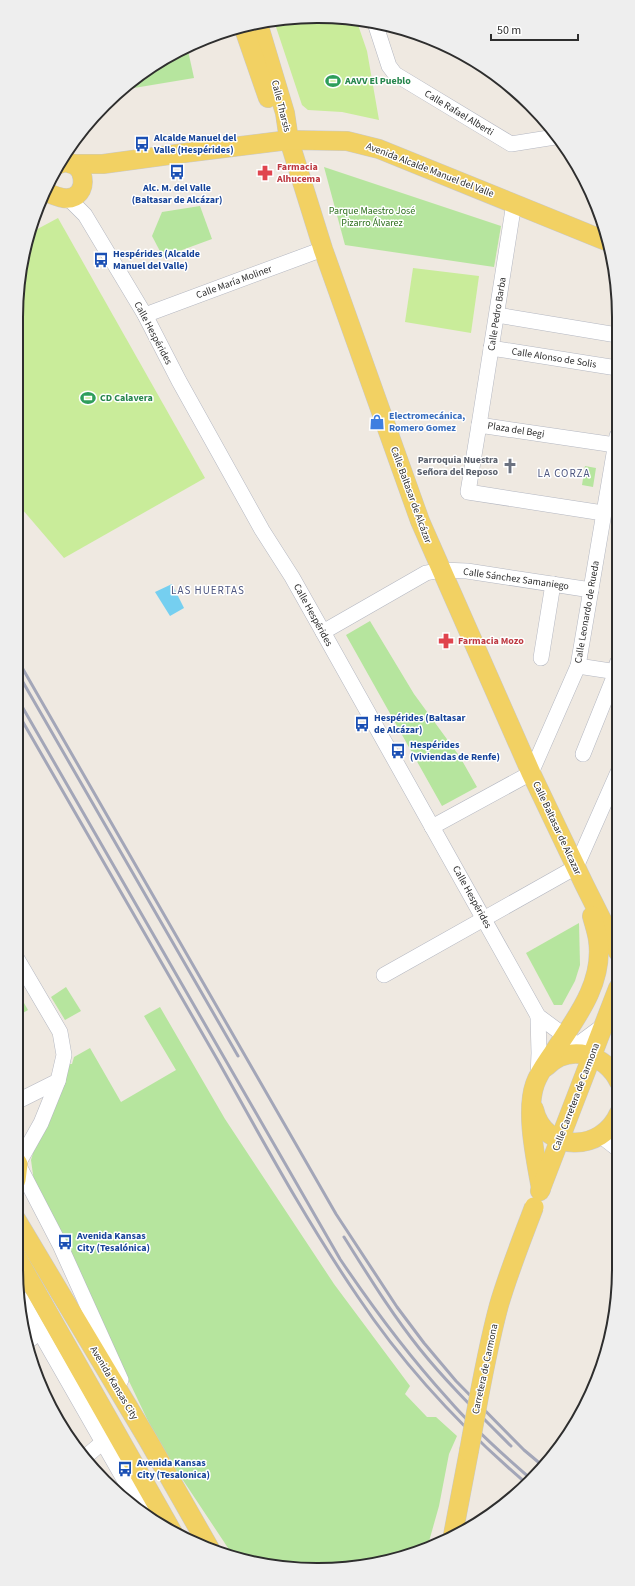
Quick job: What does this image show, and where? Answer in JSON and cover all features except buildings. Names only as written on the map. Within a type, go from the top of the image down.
[{"type":"main road","name":"Calle Tharsis","points":[[260,29],[285,113],[289,140]]},
{"type":"main road","name":"Calle Tharsis","points":[[244,32],[276,118],[289,140]]},
{"type":"main road","name":"Avenida Alcalde Manuel del Valle","points":[[67,163],[103,164],[184,152],[289,140],[347,141],[379,149],[601,238]]},
{"type":"main road","name":"Calle Baltasar de Alcázar","points":[[289,140],[323,249],[420,521],[531,773]]},
{"type":"main road","points":[[66,164],[80,170],[83,175],[83,185]]},
{"type":"main road","points":[[53,193],[75,196],[83,185],[103,164]]},
{"type":"main road","name":"Calle Baltasar de Alcazar","points":[[531,773],[580,875]]},
{"type":"main road","points":[[580,875],[612,940]]},
{"type":"main road","points":[[542,1186],[535,1161],[531,1116],[533,1091],[538,1078],[548,1065],[562,1056],[577,1054],[580,1012],[592,990],[598,963],[598,941],[580,875]]},
{"type":"main road","name":"Calle Carretera de Carmona","points":[[534,1207],[560,1140],[578,1046],[604,1025],[612,1004]]},
{"type":"main road","points":[[538,1078],[578,1046]]},
{"type":"main road","points":[[578,1046],[607,1065],[612,1072]]},
{"type":"main road","points":[[532,1102],[534,1112],[541,1125],[551,1135],[560,1140],[579,1143]]},
{"type":"main road","points":[[542,1186],[563,1154],[579,1143],[601,1136],[612,1125]]},
{"type":"main road","name":"Carretera de Carmona","points":[[454,1530],[483,1373],[499,1305],[534,1207]]},
{"type":"main road","name":"Avenida Kansas City","points":[[23,1231],[148,1440],[206,1541]]},
{"type":"main road","points":[[23,1268],[167,1522]]},
{"type":"street","name":"Calle Rafael Alberti","points":[[380,30],[389,66],[395,74],[511,144],[550,137]]},
{"type":"street","name":"Calle Hespérides","points":[[83,185],[85,215]]},
{"type":"street","name":"Calle Hespérides","points":[[53,193],[72,202],[85,215],[145,315],[179,381],[259,524],[292,577],[538,1016]]},
{"type":"street","name":"Calle Pedro Barba","points":[[479,425],[514,203]]},
{"type":"street","name":"Calle María Moliner","points":[[145,315],[323,249]]},
{"type":"street","points":[[497,315],[612,334]]},
{"type":"street","name":"Calle Alonso de Solis","points":[[492,348],[612,367]]},
{"type":"street","name":"Plaza del Begi","points":[[612,440],[479,425],[468,492],[603,513],[612,484]]},
{"type":"street","name":"Calle Leonardo de Rueda","points":[[531,773],[578,666],[603,513]]},
{"type":"street","name":"Calle Sánchez Samaniego","points":[[323,632],[426,573],[441,570],[467,571],[591,590]]},
{"type":"street","points":[[541,658],[553,584]]},
{"type":"street","points":[[578,666],[612,669]]},
{"type":"street","points":[[583,754],[612,682]]},
{"type":"street","points":[[432,826],[531,773]]},
{"type":"street","points":[[384,975],[484,918],[580,875],[612,788]]},
{"type":"street","points":[[23,969],[60,1032],[64,1055],[58,1080],[41,1123],[23,1157]]},
{"type":"street","points":[[538,1016],[556,1023],[563,1023],[580,1012]]},
{"type":"street","points":[[538,1016],[578,1046]]},
{"type":"street","points":[[538,1016],[538,1078]]},
{"type":"street","points":[[23,1098],[58,1080]]},
{"type":"street","points":[[601,1136],[612,1145]]},
{"type":"street","points":[[23,1179],[60,1245],[148,1440]]},
{"type":"street","points":[[26,1308],[136,1500]]},
{"type":"street","points":[[32,1338],[40,1332]]},
{"type":"street","points":[[89,1454],[102,1442]]},
{"type":"green space","name":"AAVV El Pueblo","points":[[318,23],[359,26],[367,51],[379,120],[342,112],[308,110],[302,105],[276,26]]},
{"type":"green space","points":[[188,52],[194,78],[133,88],[170,62]]},
{"type":"green space","name":"Parque Maestro José Pizarro Álvarez","points":[[324,167],[501,226],[494,267],[345,245]]},
{"type":"green space","points":[[200,206],[212,239],[163,257],[152,236],[162,212]]},
{"type":"green space","name":"CD Calavera","points":[[58,218],[205,478],[64,558],[23,510],[23,318],[26,279],[33,241],[37,229]]},
{"type":"green space","points":[[413,268],[479,276],[471,333],[405,322]]},
{"type":"green space","points":[[585,466],[596,468],[593,487],[582,485]]},
{"type":"green space","points":[[370,621],[414,694],[460,757],[477,787],[442,806],[346,635]]},
{"type":"green space","points":[[579,923],[580,965],[575,981],[562,1005],[554,1005],[526,953]]},
{"type":"green space","points":[[66,987],[81,1011],[65,1020],[51,997]]},
{"type":"green space","points":[[23,1001],[28,1010],[23,1013]]},
{"type":"green space","points":[[160,1007],[225,1119],[334,1284],[410,1386],[405,1394],[427,1417],[436,1417],[457,1436],[449,1454],[439,1506],[429,1541],[394,1553],[375,1557],[318,1563],[260,1557],[229,1549],[159,1444],[34,1182],[31,1160],[36,1143],[69,1064],[72,1064],[74,1057],[90,1048],[121,1102],[176,1070],[144,1016]]},
{"type":"water","points":[[172,584],[184,608],[170,616],[155,592]]},
{"type":"railway","points":[[23,669],[336,1214],[397,1307],[424,1343],[456,1381],[524,1450],[539,1463]]},
{"type":"railway","points":[[23,682],[238,1056]]},
{"type":"railway","points":[[23,708],[340,1259],[391,1331],[433,1382],[478,1430],[527,1476]]},
{"type":"railway","points":[[23,722],[285,1180],[320,1239],[358,1297],[395,1348],[436,1396],[480,1442],[523,1480]]},
{"type":"railway","points":[[344,1237],[389,1308],[419,1348],[452,1386],[511,1446]]},
{"type":"place","name":"AAVV El Pueblo","points":[[333,81]]},
{"type":"place","name":"Alcalde Manuel del Valle (Hespérides)","points":[[142,144]]},
{"type":"place","name":"Alc. M. del Valle (Baltasar de Alcázar)","points":[[177,172]]},
{"type":"place","name":"Farmacia Alhucema","points":[[265,173]]},
{"type":"place","name":"Hespérides (Alcalde Manuel del Valle)","points":[[101,260]]},
{"type":"place","name":"CD Calavera","points":[[88,398]]},
{"type":"place","name":"Electromecánica, Romero Gomez","points":[[377,422]]},
{"type":"place","name":"Parroquia Nuestra Señora del Reposo","points":[[510,466]]},
{"type":"place","name":"Farmacia Mozo","points":[[446,641]]},
{"type":"place","name":"Hespérides (Baltasar de Alcázar)","points":[[362,724]]},
{"type":"place","name":"Hespérides (Viviendas de Renfe)","points":[[398,751]]},
{"type":"place","name":"Avenida Kansas City (Tesalónica)","points":[[65,1242]]},
{"type":"place","name":"Avenida Kansas City (Tesalonica)","points":[[125,1469]]},
{"type":"district","name":"LA CORZA","points":[[564,473]]},
{"type":"district","name":"LAS HUERTAS","points":[[208,590]]}]
